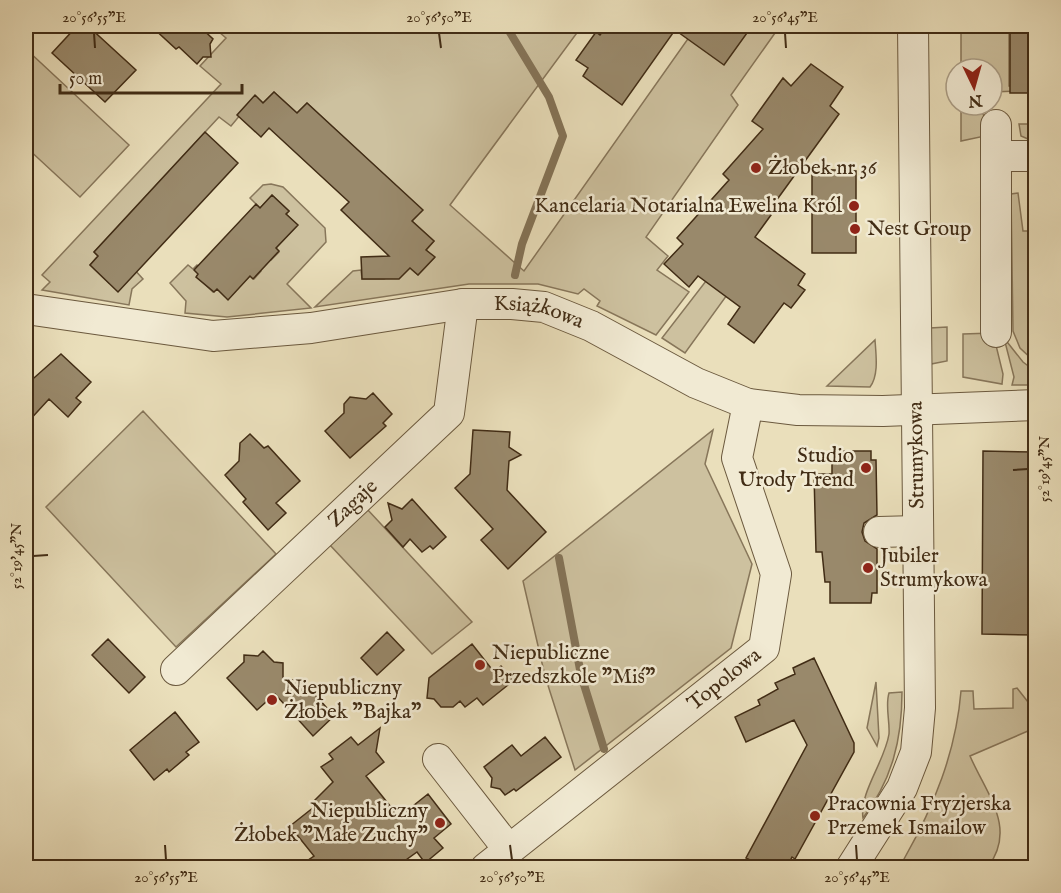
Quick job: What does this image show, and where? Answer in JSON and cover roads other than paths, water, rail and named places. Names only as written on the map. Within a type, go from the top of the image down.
[{"type":"street","name":"Strumykowa","points":[[851,867],[902,788],[916,752],[920,708],[913,26]]},
{"type":"street","points":[[996,125],[996,332]]},
{"type":"street","points":[[996,156],[1031,156]]},
{"type":"street","name":"Książkowa","points":[[26,309],[213,336],[310,328],[463,304],[512,304],[544,307],[591,326],[696,383],[748,404],[798,410],[916,411],[1035,405]]},
{"type":"street","name":"Zagaje","points":[[176,670],[449,413],[463,304]]},
{"type":"street","name":"Topolowa","points":[[486,867],[764,648],[776,574],[737,458],[748,404]]},
{"type":"street","points":[[879,532],[917,531]]},
{"type":"street","points":[[438,759],[509,849]]},
{"type":"waterway","points":[[506,26],[549,97],[563,136],[522,244],[515,275]]},
{"type":"waterway","points":[[559,558],[581,675],[604,749]]},
{"type":"place","name":"Żłobek nr 36","points":[[756,168]]},
{"type":"place","name":"Kancelaria Notarialna Ewelina Król","points":[[854,206]]},
{"type":"place","name":"Nest Group","points":[[855,229]]},
{"type":"place","name":"Studio Urody Trend","points":[[866,468]]},
{"type":"place","name":"Jubiler Strumykowa","points":[[868,568]]},
{"type":"place","name":"Niepubliczne Przedszkole \"Miś\"","points":[[480,665]]},
{"type":"place","name":"Niepubliczny Żłobek \"Bajka\"","points":[[272,700]]},
{"type":"place","name":"Pracownia Fryzjerska Przemek Ismailow","points":[[815,816]]},
{"type":"place","name":"Niepubliczny Żłobek \"Małe Zuchy\"","points":[[440,823]]}]
